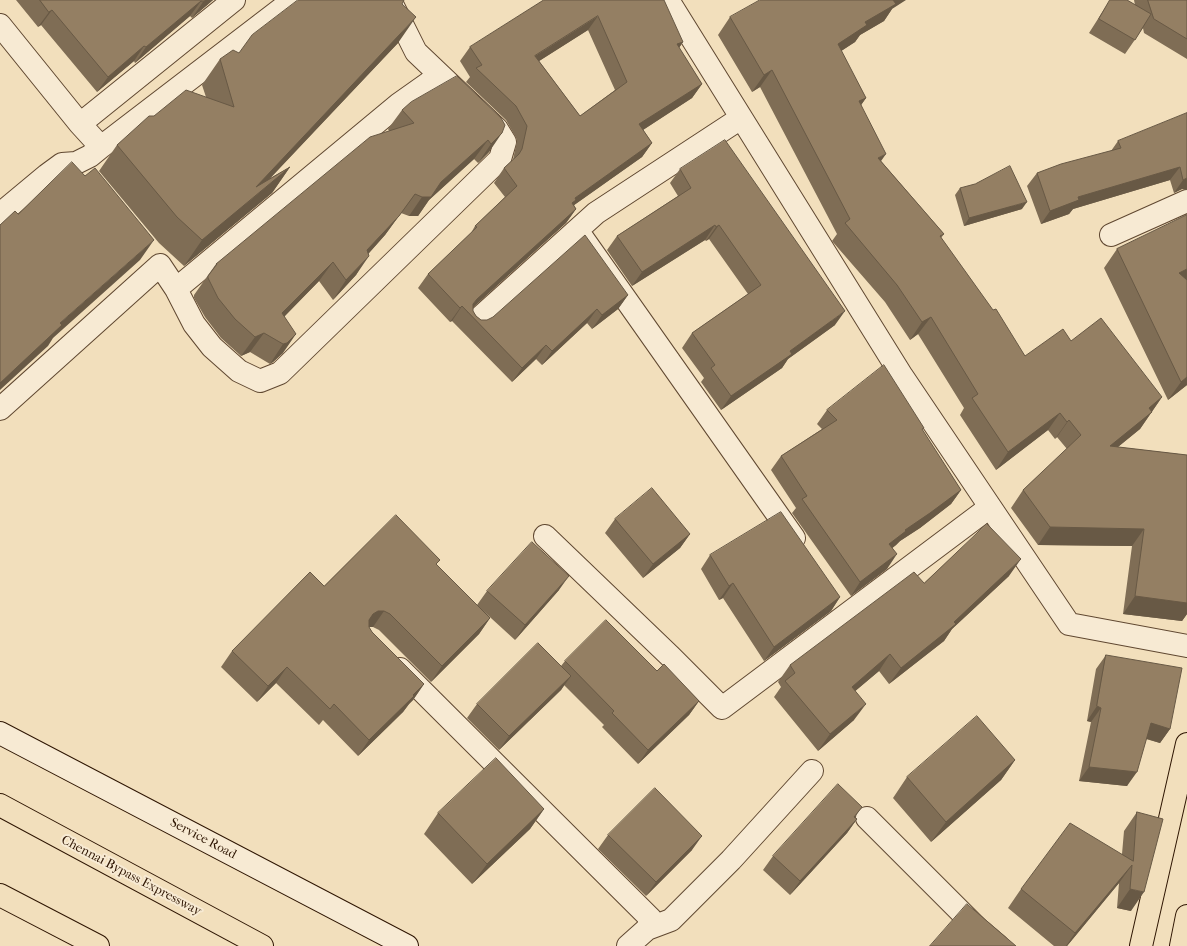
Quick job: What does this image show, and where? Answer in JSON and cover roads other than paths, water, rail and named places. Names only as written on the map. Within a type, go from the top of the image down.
[{"type":"main road","points":[[1141,946],[1187,744]]},
{"type":"main road","name":"Chennai Bypass Expressway","points":[[0,805],[262,946]]},
{"type":"main road","points":[[0,895],[98,946]]},
{"type":"main road","points":[[1181,946],[1187,916]]},
{"type":"street","points":[[80,124],[234,0]]},
{"type":"street","points":[[0,214],[62,164],[76,163],[90,156],[293,0]]},
{"type":"street","points":[[146,247],[176,289],[194,324],[212,347],[239,371],[260,381],[280,373],[500,159],[505,142],[497,129],[416,52],[390,0]]},
{"type":"street","points":[[668,0],[902,376],[1069,624],[1187,646]]},
{"type":"street","points":[[0,24],[80,124],[102,147]]},
{"type":"street","points":[[176,289],[399,104],[440,75]]},
{"type":"street","points":[[475,322],[596,213],[741,118]]},
{"type":"street","points":[[76,163],[91,181]]},
{"type":"street","points":[[1111,235],[1187,201]]},
{"type":"street","points":[[577,230],[806,556]]},
{"type":"street","points":[[0,409],[160,265]]},
{"type":"street","points":[[545,536],[722,708],[990,508]]},
{"type":"street","points":[[834,595],[848,614]]},
{"type":"street","points":[[387,656],[651,919],[647,929]]},
{"type":"street","name":"Service Road","points":[[0,733],[407,946]]},
{"type":"street","points":[[628,946],[647,929],[672,920],[732,860],[812,771]]},
{"type":"street","points":[[867,818],[978,929],[998,946]]}]
